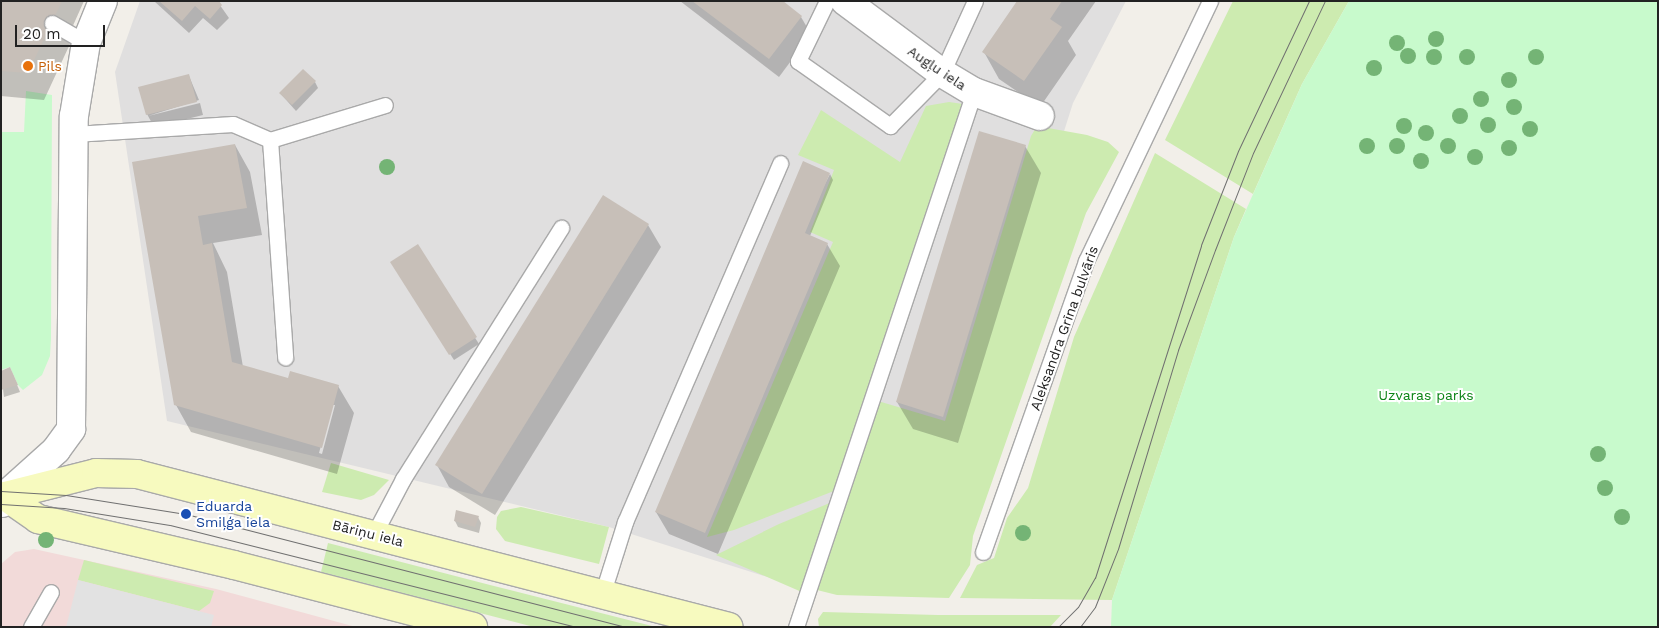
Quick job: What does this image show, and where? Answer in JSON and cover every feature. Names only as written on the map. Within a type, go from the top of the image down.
[{"type":"street","points":[[104,1],[86,43],[79,74],[74,134],[71,429],[56,450],[2,498],[38,519],[234,565],[468,626]]},
{"type":"street","name":"Augļu iela","points":[[852,3],[942,73],[974,92],[1040,116]]},
{"type":"street","name":"Bāriņu iela","points":[[2,498],[96,473],[138,474],[729,627]]},
{"type":"lane","points":[[827,1],[798,60],[890,126],[942,73],[975,1]]},
{"type":"lane","name":"Aleksandra Grīna bulvāris","points":[[983,552],[1086,261],[1210,1]]},
{"type":"lane","points":[[52,24],[86,43]]},
{"type":"lane","points":[[796,627],[974,92]]},
{"type":"lane","points":[[74,134],[233,124],[270,140],[385,106]]},
{"type":"lane","points":[[270,140],[285,358]]},
{"type":"lane","points":[[602,595],[625,522],[780,163]]},
{"type":"lane","points":[[374,534],[403,479],[561,228]]},
{"type":"lane","points":[[31,627],[52,592]]},
{"type":"shaded area","points":[[140,1],[1126,1],[1073,103],[921,581],[802,588],[609,527],[167,421],[115,72]]},
{"type":"shaded area","points":[[34,549],[216,589],[356,627],[1,627],[1,564],[15,552]]},
{"type":"shaded area","points":[[78,580],[214,615],[211,627],[66,627]]},
{"type":"green space","points":[[1233,1],[1349,1],[1302,84],[1253,194],[1165,140]]},
{"type":"green space","name":"Uzvaras parks","points":[[1349,1],[1658,1],[1658,627],[1111,627],[1112,600],[1234,237],[1302,84]]},
{"type":"green space","points":[[26,91],[52,95],[51,338],[50,356],[42,375],[23,390],[18,385],[10,367],[1,370],[1,132],[24,132]]},
{"type":"green space","points":[[949,102],[963,104],[839,489],[734,530],[707,537],[833,242],[810,232],[834,170],[798,155],[821,110],[900,162],[926,106]]},
{"type":"green space","points":[[1037,126],[1087,135],[1108,142],[1119,152],[1086,213],[973,536],[970,565],[949,598],[837,595],[817,590],[878,401],[945,421],[1031,136]]},
{"type":"green space","points":[[1155,153],[1246,209],[1234,237],[1112,600],[960,598],[977,565],[994,558],[1007,518],[1028,488],[1074,337]]},
{"type":"green space","points":[[331,463],[389,480],[374,495],[361,500],[322,492]]},
{"type":"green space","points":[[837,500],[804,593],[716,555],[779,524]]},
{"type":"green space","points":[[521,507],[609,527],[599,564],[505,541],[496,529],[497,517],[501,511]]},
{"type":"green space","points":[[328,543],[656,627],[534,627],[321,572]]},
{"type":"green space","points":[[84,560],[214,591],[210,603],[199,611],[78,580]]},
{"type":"green space","points":[[823,612],[938,615],[1061,615],[1050,627],[819,627],[818,619]]},
{"type":"building","points":[[1,1],[62,1],[28,73],[1,71]]},
{"type":"building","points":[[159,1],[219,1],[222,5],[210,19],[195,6],[182,21]]},
{"type":"building","points":[[692,1],[783,1],[802,16],[769,59]]},
{"type":"building","points":[[1017,1],[1062,1],[1050,19],[1062,27],[1024,81],[982,52]]},
{"type":"building","points":[[303,69],[316,81],[292,105],[279,93]]},
{"type":"building","points":[[189,74],[197,102],[146,115],[138,87]]},
{"type":"building","points":[[979,131],[1026,145],[943,417],[896,402]]},
{"type":"building","points":[[235,144],[247,208],[198,216],[203,245],[212,243],[232,362],[288,378],[290,371],[339,385],[322,448],[174,405],[132,162]]},
{"type":"building","points":[[803,161],[830,173],[805,233],[828,243],[705,533],[655,512]]},
{"type":"building","points":[[603,195],[649,224],[482,494],[435,465]]},
{"type":"building","points":[[418,244],[477,337],[449,355],[390,262]]},
{"type":"building","points":[[10,367],[18,385],[1,390],[1,371]]},
{"type":"building","points":[[456,510],[479,516],[475,527],[454,521]]},
{"type":"tram line","points":[[1058,627],[1078,607],[1095,578],[1201,245],[1238,151],[1309,1]]},
{"type":"tram line","points":[[1080,627],[1095,607],[1118,549],[1178,350],[1215,250],[1253,153],[1325,1]]},
{"type":"tram line","points":[[1,491],[66,495],[186,514],[627,627]]},
{"type":"tram line","points":[[1,504],[64,508],[170,525],[575,627]]},
{"type":"place","name":"Pils","points":[[28,66]]},
{"type":"place","name":"Eduarda Smiļģa iela","points":[[186,514]]}]
